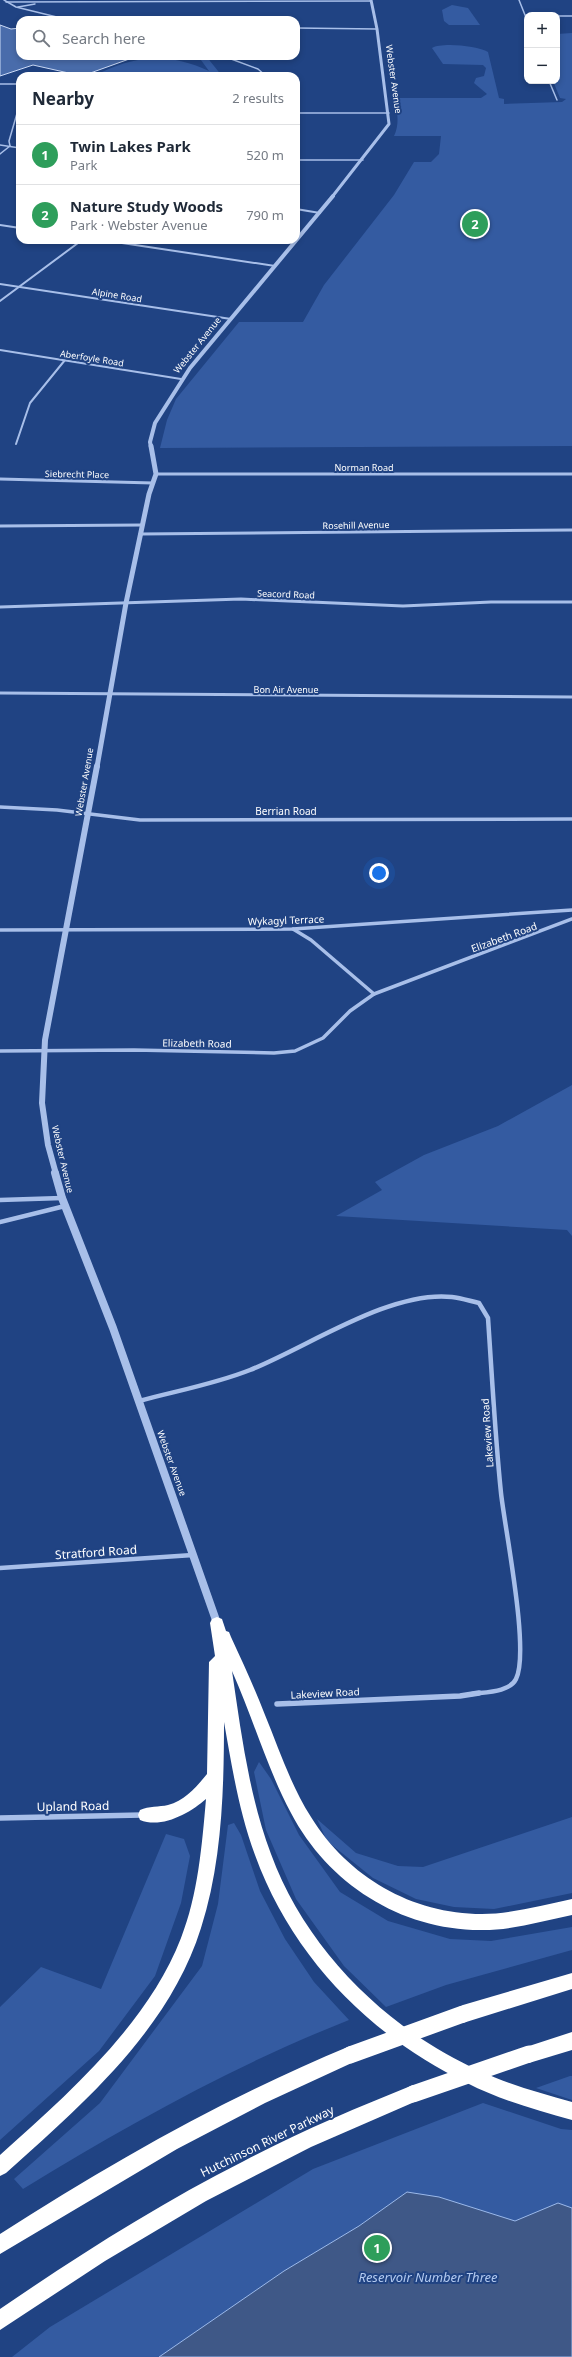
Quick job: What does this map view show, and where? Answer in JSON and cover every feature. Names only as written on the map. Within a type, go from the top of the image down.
[{"type":"highway","points":[[0,2167],[44,2127],[100,2072],[144,2018],[175,1969],[189,1939],[202,1889],[212,1823],[216,1775],[217,1623]]},
{"type":"highway","points":[[217,1623],[252,1699],[276,1762],[296,1807],[320,1844],[352,1877],[375,1894],[402,1907],[436,1918],[452,1920],[498,1921],[572,1907]]},
{"type":"highway","points":[[217,1623],[234,1729],[256,1834],[275,1884],[294,1919],[313,1948],[338,1978],[366,2006],[398,2033],[433,2056],[499,2089],[551,2107],[572,2111]]},
{"type":"highway","points":[[146,1815],[171,1813],[184,1808],[199,1796],[216,1775]]},
{"type":"highway","points":[[0,2245],[133,2161],[182,2134],[271,2090],[350,2054],[463,2014],[572,1980]]},
{"type":"highway","name":"Hutchinson River Parkway","points":[[0,2320],[89,2259],[185,2202],[330,2128],[413,2094],[572,2041]]},
{"type":"street","points":[[4,0],[18,8],[52,16]]},
{"type":"street","points":[[519,0],[525,12]]},
{"type":"street","points":[[6,2],[371,1]]},
{"type":"street","name":"Webster Avenue","points":[[300,236],[363,160],[389,124],[389,114],[377,28],[371,1]]},
{"type":"street","points":[[18,8],[44,2]]},
{"type":"street","points":[[560,16],[572,16]]},
{"type":"street","points":[[300,28],[377,28]]},
{"type":"street","points":[[234,60],[258,69],[261,72]]},
{"type":"street","points":[[0,84],[16,84]]},
{"type":"street","points":[[550,84],[556,100]]},
{"type":"street","points":[[300,113],[389,114]]},
{"type":"street","points":[[10,146],[9,141],[16,117]]},
{"type":"street","points":[[0,144],[16,147]]},
{"type":"street","points":[[0,154],[10,146]]},
{"type":"street","points":[[300,160],[363,160]]},
{"type":"street","points":[[300,210],[320,212]]},
{"type":"street","points":[[0,225],[16,227]]},
{"type":"street","points":[[0,301],[77,244]]},
{"type":"street","points":[[129,244],[275,266]]},
{"type":"street","name":"Webster Avenue","points":[[217,1623],[113,1328],[62,1198],[48,1145],[42,1103],[44,1051],[89,814],[126,603],[142,525],[156,474],[150,442],[155,423],[181,379],[293,244]]},
{"type":"street","name":"Alpine Road","points":[[0,284],[231,319]]},
{"type":"street","name":"Aberfoyle Road","points":[[0,350],[181,379]]},
{"type":"street","points":[[16,444],[30,403],[65,360]]},
{"type":"street","name":"Norman Road","points":[[156,474],[572,474]]},
{"type":"street","name":"Siebrecht Place","points":[[0,479],[153,483]]},
{"type":"street","points":[[0,526],[142,525]]},
{"type":"street","name":"Rosehill Avenue","points":[[140,534],[572,530]]},
{"type":"street","name":"Seacord Road","points":[[0,607],[241,599],[403,606],[439,606],[491,602],[572,602]]},
{"type":"street","name":"Bon Air Avenue","points":[[0,693],[572,697]]},
{"type":"street","name":"Berrian Road","points":[[0,807],[89,814],[140,820],[572,819]]},
{"type":"street","name":"Wykagyl Terrace","points":[[0,930],[293,929],[572,910]]},
{"type":"street","name":"Elizabeth Road","points":[[0,1051],[274,1053],[295,1051],[323,1038],[350,1011],[374,994],[572,920]]},
{"type":"street","points":[[293,929],[311,940],[374,994]]},
{"type":"street","points":[[0,1200],[62,1198]]},
{"type":"street","points":[[0,1222],[65,1206]]},
{"type":"street","name":"Lakeview Road","points":[[138,1401],[250,1370],[307,1342],[388,1308],[429,1297],[446,1296],[468,1299],[479,1303],[488,1318],[501,1493],[519,1625],[521,1664],[516,1680],[501,1690],[460,1696],[277,1704]]},
{"type":"street","name":"Stratford Road","points":[[0,1568],[194,1555]]},
{"type":"street","name":"Upland Road","points":[[0,1818],[146,1815]]},
{"type":"shaded area","points":[[452,5],[468,8],[480,25],[449,25],[444,21],[442,10]]},
{"type":"shaded area","points":[[572,33],[572,446],[160,448],[167,420],[176,399],[239,322],[303,322],[324,285],[394,195],[414,162],[431,162],[439,154],[441,136],[394,136],[397,127],[395,98],[481,98],[487,94],[474,83],[476,78],[484,76],[486,68],[483,65],[443,64],[432,48],[451,45],[476,48],[488,52],[499,98],[504,99],[504,104],[562,102],[566,99],[560,98],[554,84],[560,84],[560,34]]},
{"type":"shaded area","points":[[139,60],[182,61],[209,71],[201,60],[209,60],[219,72],[102,72],[116,66]]},
{"type":"shaded area","points":[[572,1085],[572,1236],[567,1230],[336,1216],[382,1190],[375,1182],[424,1155],[498,1126]]},
{"type":"shaded area","points":[[259,1762],[271,1779],[299,1835],[340,1892],[388,1921],[450,1939],[491,1941],[572,1927],[572,1950],[446,1985],[386,2007],[344,1966],[296,1899],[266,1830],[254,1772]]},
{"type":"shaded area","points":[[572,1817],[572,1893],[494,1909],[454,1907],[416,1899],[373,1878],[327,1841],[317,1819],[356,1853],[398,1866],[423,1867]]},
{"type":"shaded area","points":[[234,1823],[241,1835],[260,1891],[285,1939],[314,1982],[349,2020],[265,2056],[182,2097],[62,2165],[23,2189],[14,2179],[100,2103],[202,1966],[218,1904],[228,1825]]},
{"type":"shaded area","points":[[166,1834],[184,1839],[190,1856],[181,1903],[155,1976],[99,2051],[0,2140],[0,2007],[41,1967],[101,1989]]},
{"type":"shaded area","points":[[572,2076],[572,2100],[536,2088]]},
{"type":"shaded area","points":[[483,2103],[561,2129],[572,2130],[572,2357],[12,2357],[50,2327],[313,2169]]},
{"type":"water","name":"Reservoir Number Three","points":[[407,2192],[439,2197],[515,2221],[558,2203],[572,2208],[572,2357],[159,2357],[284,2271],[359,2226]]},
{"type":"building","points":[[0,25],[11,29],[16,28],[16,60],[126,60],[93,72],[64,72],[33,65],[0,76]]},
{"type":"place","name":"Nature Study Woods","points":[[475,224]]},
{"type":"place","name":"Twin Lakes Park","points":[[377,2248]]}]
